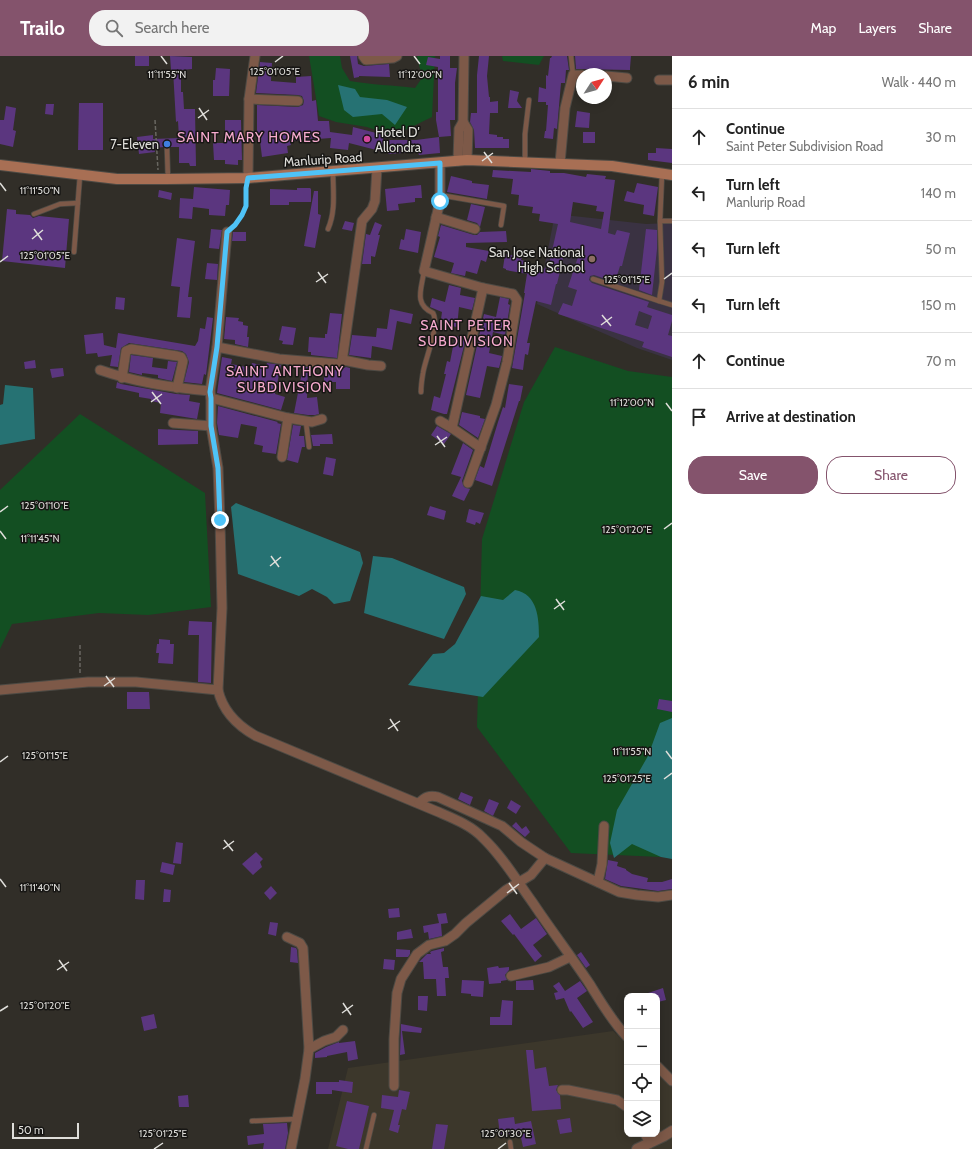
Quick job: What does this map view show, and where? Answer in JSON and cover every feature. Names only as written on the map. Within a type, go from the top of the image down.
[{"type":"main road","name":"Manlurip Road","points":[[0,165],[80,175],[117,178],[163,179],[248,178],[463,161],[560,163],[612,166],[667,174]]},
{"type":"street","points":[[248,178],[249,99],[255,56]]},
{"type":"street","points":[[363,56],[366,60],[393,58],[397,56]]},
{"type":"street","points":[[463,161],[459,129],[463,122],[464,56]]},
{"type":"street","points":[[612,77],[627,78]]},
{"type":"street","points":[[560,163],[565,108],[576,78]]},
{"type":"street","points":[[659,80],[672,80]]},
{"type":"street","points":[[249,99],[298,101]]},
{"type":"street","points":[[440,163],[440,195],[424,271],[483,288],[513,294],[517,300],[507,362],[496,404],[468,483]]},
{"type":"street","points":[[217,347],[279,359],[339,364],[343,360],[348,314],[362,221],[372,208],[375,200],[377,168]]},
{"type":"street","points":[[436,217],[476,229]]},
{"type":"street","points":[[227,232],[217,347],[210,395],[211,426],[218,468],[222,608],[218,690],[222,703],[233,719],[242,728],[256,736],[419,803],[463,823],[483,837],[519,883],[589,983],[604,1009],[624,1034]]},
{"type":"street","points":[[452,428],[483,288]]},
{"type":"street","points":[[122,378],[126,351],[128,350],[131,349],[177,356],[181,357],[183,361],[177,388]]},
{"type":"street","points":[[343,360],[381,366]]},
{"type":"street","points":[[100,370],[122,378],[210,395],[306,422],[322,419]]},
{"type":"street","points":[[282,457],[288,418]]},
{"type":"street","points":[[440,421],[481,448]]},
{"type":"street","points":[[173,423],[211,426]]},
{"type":"street","points":[[0,690],[81,682],[136,682],[218,690]]},
{"type":"street","points":[[419,803],[430,795],[438,797],[502,826],[521,842],[545,858],[619,892],[658,897],[672,894]]},
{"type":"street","points":[[598,882],[602,864],[604,826]]},
{"type":"street","points":[[394,1086],[394,1039],[397,993],[401,979],[417,954],[429,945],[445,941],[506,890],[531,874],[545,858]]},
{"type":"street","points":[[287,938],[300,943],[303,948],[309,1049],[305,1079],[291,1149]]},
{"type":"street","points":[[511,976],[548,967],[570,957]]},
{"type":"street","points":[[309,1049],[324,1041],[336,1037],[343,1030]]},
{"type":"street","points":[[660,1069],[672,1081]]},
{"type":"street","points":[[562,1090],[617,1100],[624,1105]]},
{"type":"street","points":[[638,1149],[648,1138],[672,1131]]},
{"type":"lane","points":[[571,56],[576,72]]},
{"type":"lane","points":[[525,162],[525,134],[529,100]]},
{"type":"lane","points":[[163,179],[167,149]]},
{"type":"lane","points":[[328,230],[334,211],[333,172]]},
{"type":"lane","points":[[659,301],[662,282],[660,221],[667,174]]},
{"type":"lane","points":[[74,252],[80,175]]},
{"type":"lane","points":[[440,195],[504,206],[501,225]]},
{"type":"lane","points":[[34,214],[60,204],[78,203]]},
{"type":"lane","points":[[660,221],[672,221]]},
{"type":"lane","points":[[421,392],[423,373],[431,345],[435,319],[433,313],[426,310],[421,303],[420,298],[424,271]]},
{"type":"lane","points":[[593,279],[672,305]]},
{"type":"lane","points":[[306,422],[309,447]]},
{"type":"lane","points":[[366,1149],[374,1115]]},
{"type":"lane","points":[[252,1121],[297,1119]]},
{"type":"lane","points":[[510,1142],[511,1149]]},
{"type":"path","points":[[155,120],[163,179]]},
{"type":"path","points":[[227,232],[235,225],[246,206],[246,188],[248,178]]},
{"type":"path","points":[[80,645],[81,682]]},
{"type":"shaded area","name":"San Jose National High School","points":[[555,214],[646,224],[672,223],[672,360],[637,348],[537,304]]},
{"type":"shaded area","points":[[613,1031],[624,1041],[624,1137],[660,1137],[660,1075],[672,1086],[672,1149],[328,1149],[348,1068]]},
{"type":"green space","points":[[309,56],[340,56],[342,68],[350,81],[415,88],[422,78],[417,56],[435,56],[432,117],[393,136],[367,127],[336,122],[319,116]]},
{"type":"green space","points":[[502,56],[544,56],[539,65],[503,61]]},
{"type":"green space","points":[[555,347],[628,371],[672,377],[672,852],[661,857],[571,853],[477,727],[482,539],[524,402]]},
{"type":"green space","points":[[80,414],[205,493],[211,607],[148,615],[99,613],[12,624],[0,649],[0,490]]},
{"type":"water","points":[[338,85],[355,89],[360,97],[387,100],[407,107],[395,125],[382,114],[353,117],[344,110]]},
{"type":"water","points":[[5,385],[33,388],[35,439],[0,445],[0,405],[3,404]]},
{"type":"water","points":[[236,503],[360,552],[363,563],[350,601],[334,604],[327,597],[312,589],[299,596],[238,574],[231,507]]},
{"type":"water","points":[[373,556],[392,558],[464,587],[466,594],[444,639],[364,613]]},
{"type":"water","points":[[515,590],[523,592],[533,602],[536,608],[539,637],[483,697],[408,685],[433,654],[444,653],[455,644],[481,596],[503,600]]},
{"type":"water","points":[[672,718],[672,859],[661,857],[632,844],[614,858],[610,843],[617,810],[648,756],[660,723]]},
{"type":"building","points":[[135,56],[149,56],[149,66],[135,66]]},
{"type":"building","points":[[170,56],[192,57],[192,69],[181,70],[181,92],[183,92],[184,109],[195,109],[196,166],[190,166],[189,163],[179,163],[179,147],[170,147],[166,145],[164,147],[154,148],[155,152],[139,154],[137,137],[153,135],[153,139],[179,138],[178,121],[176,122],[173,70],[171,70]]},
{"type":"building","points":[[350,56],[357,56],[358,64],[364,66],[389,64],[390,77],[359,76],[354,78]]},
{"type":"building","points":[[440,56],[450,56],[450,68],[457,68],[455,83],[455,120],[450,120],[451,136],[439,137],[436,120],[436,112],[438,112],[438,67],[426,65],[428,57],[440,59]]},
{"type":"building","points":[[479,56],[489,56],[487,76],[490,102],[498,101],[498,113],[490,113],[489,134],[497,135],[497,137],[503,137],[503,139],[509,139],[509,148],[475,148],[474,130],[470,122],[471,113],[477,113],[477,75]]},
{"type":"building","points":[[552,56],[567,56],[569,70],[566,70],[565,83],[561,83],[557,129],[554,128],[553,139],[544,138],[548,105],[546,105],[546,102],[538,102],[539,87],[546,89],[546,75],[548,76],[550,58]]},
{"type":"building","points":[[575,56],[631,56],[630,70],[612,70],[612,68],[576,69]]},
{"type":"building","points":[[260,62],[272,63],[271,81],[296,83],[296,77],[311,76],[312,101],[316,100],[318,121],[329,121],[330,132],[352,135],[353,127],[384,135],[383,140],[416,140],[439,137],[440,153],[419,155],[418,152],[388,154],[349,143],[348,150],[330,148],[331,138],[290,141],[291,145],[287,146],[288,153],[262,157],[259,133],[257,133],[257,105],[298,107],[303,105],[304,101],[302,96],[298,95],[256,93]]},
{"type":"building","points":[[216,68],[230,69],[229,96],[213,96],[213,80],[215,80]]},
{"type":"building","points":[[510,90],[519,92],[517,101],[522,108],[508,108]]},
{"type":"building","points":[[79,103],[103,103],[103,150],[78,150]]},
{"type":"building","points":[[46,104],[54,104],[53,115],[45,114]]},
{"type":"building","points":[[6,106],[16,108],[13,130],[16,131],[13,147],[0,144],[0,120],[4,120]]},
{"type":"building","points":[[577,111],[590,113],[589,128],[575,127]]},
{"type":"building","points":[[225,120],[241,120],[242,160],[238,160],[238,165],[225,164],[225,160],[214,160],[213,143],[225,143]]},
{"type":"building","points":[[583,132],[595,132],[595,143],[583,143]]},
{"type":"building","points":[[656,148],[672,149],[672,163],[648,160],[648,153],[656,153]]},
{"type":"building","points":[[531,169],[550,171],[550,173],[564,173],[586,177],[587,174],[606,176],[605,179],[615,180],[608,233],[615,235],[617,230],[630,233],[622,266],[620,266],[615,282],[594,275],[590,276],[589,280],[592,283],[649,302],[647,307],[672,315],[668,335],[672,336],[672,357],[642,347],[644,342],[558,314],[563,303],[572,306],[577,290],[568,287],[579,254],[565,250],[551,305],[536,301],[527,343],[530,343],[528,355],[525,354],[523,370],[512,368],[527,274],[506,270],[503,268],[505,254],[522,257],[521,260],[529,262],[528,266],[548,269],[558,224],[539,221],[540,214],[532,213],[533,207],[518,205],[519,195],[511,194],[513,179],[492,177],[493,170],[531,172]],"holes":[[[573,202],[597,206],[596,211],[604,212],[601,229],[570,222]],[[639,311],[652,316],[648,329],[635,325]]]},
{"type":"building","points":[[451,176],[472,181],[472,183],[489,185],[487,199],[447,192]]},
{"type":"building","points":[[637,183],[658,187],[654,216],[643,214],[644,205],[624,201],[627,191],[634,193]]},
{"type":"building","points":[[421,185],[422,198],[415,198],[415,202],[398,204],[399,210],[387,211],[385,189]]},
{"type":"building","points":[[194,187],[230,190],[229,205],[226,205],[225,216],[209,215],[209,209],[193,207],[192,219],[179,218],[180,198],[193,199]]},
{"type":"building","points":[[297,188],[311,189],[311,202],[289,202],[289,205],[270,205],[270,189],[297,190]]},
{"type":"building","points":[[159,190],[172,193],[171,200],[158,197]]},
{"type":"building","points":[[314,191],[318,191],[318,214],[321,215],[315,248],[304,246]]},
{"type":"building","points":[[471,204],[485,207],[480,227],[477,223],[467,220]]},
{"type":"building","points":[[7,209],[16,210],[16,214],[30,215],[33,218],[39,216],[69,219],[65,268],[2,261]]},
{"type":"building","points":[[345,221],[354,223],[352,231],[342,229]]},
{"type":"building","points":[[375,222],[382,225],[378,235],[380,235],[375,257],[371,256],[371,264],[362,264],[366,234],[370,235]]},
{"type":"building","points":[[441,225],[474,235],[477,235],[480,232],[506,231],[507,242],[466,243],[466,247],[489,251],[486,262],[481,260],[477,274],[466,271],[465,276],[451,273],[454,263],[434,257],[440,237],[438,236]]},
{"type":"building","points":[[211,229],[222,230],[219,249],[209,248]]},
{"type":"building","points":[[406,229],[421,232],[418,253],[399,249],[401,239],[404,240]]},
{"type":"building","points":[[646,229],[657,230],[657,249],[652,295],[639,290]]},
{"type":"building","points":[[233,232],[246,232],[246,241],[232,241]]},
{"type":"building","points":[[177,238],[195,241],[188,297],[192,297],[190,318],[177,317],[180,287],[171,286]]},
{"type":"building","points":[[207,263],[218,264],[217,280],[205,279]]},
{"type":"building","points":[[449,285],[461,288],[460,295],[475,298],[472,310],[459,307],[457,327],[445,325],[446,320],[441,319],[442,312],[430,307],[432,298],[445,302]]},
{"type":"building","points":[[116,297],[125,298],[124,310],[115,309]]},
{"type":"building","points":[[500,297],[509,299],[508,304],[510,305],[505,335],[493,332],[489,353],[502,356],[499,368],[487,366],[480,398],[466,395],[484,314],[496,317]]},
{"type":"building","points":[[390,309],[413,314],[411,324],[397,321],[392,350],[372,346],[371,358],[349,355],[352,335],[376,337],[377,328],[387,329]]},
{"type":"building","points":[[330,313],[342,314],[337,358],[311,355],[311,352],[308,352],[309,337],[325,338]]},
{"type":"building","points":[[207,317],[213,318],[206,375],[204,374],[202,384],[184,382],[189,362],[186,354],[182,351],[129,343],[121,348],[118,367],[110,366],[112,355],[98,357],[97,353],[86,354],[84,335],[103,333],[104,345],[116,348],[118,333],[195,346],[198,341],[200,328],[205,329]]},
{"type":"building","points":[[226,317],[239,318],[238,321],[243,322],[243,325],[248,326],[248,347],[235,344],[235,340],[224,339]]},
{"type":"building","points":[[282,326],[296,328],[293,345],[282,344],[283,341],[279,340]]},
{"type":"building","points":[[455,336],[466,338],[447,414],[444,414],[431,410],[434,396],[440,398],[446,374],[444,374],[447,361],[450,362]]},
{"type":"building","points":[[131,355],[153,358],[152,367],[167,369],[168,361],[177,362],[172,381],[158,378],[158,375],[142,373],[142,375],[129,372]]},
{"type":"building","points":[[222,357],[232,359],[231,364],[251,368],[252,363],[266,366],[267,363],[281,365],[275,394],[285,397],[281,410],[217,393]]},
{"type":"building","points":[[35,360],[36,368],[25,369],[24,362]]},
{"type":"building","points":[[303,367],[308,367],[307,398],[317,397],[319,414],[308,415],[294,413]]},
{"type":"building","points":[[346,367],[350,368],[350,389],[336,389],[336,382],[324,382],[324,369],[339,370]]},
{"type":"building","points":[[63,368],[64,376],[52,378],[50,369]]},
{"type":"building","points":[[117,382],[176,394],[190,395],[189,401],[200,403],[197,419],[160,413],[161,403],[151,401],[151,399],[139,397],[139,393],[116,388]]},
{"type":"building","points":[[509,384],[523,386],[520,401],[492,486],[475,480],[480,466],[484,468],[503,407],[505,408]]},
{"type":"building","points":[[218,406],[281,424],[276,454],[262,452],[263,446],[254,444],[257,427],[241,424],[238,438],[219,435],[217,423]]},
{"type":"building","points":[[462,412],[480,416],[480,418],[485,419],[478,438],[459,425]]},
{"type":"building","points":[[293,425],[301,426],[299,436],[304,436],[305,447],[302,447],[298,463],[287,460]]},
{"type":"building","points":[[437,426],[451,434],[444,444],[431,435]]},
{"type":"building","points":[[158,429],[198,431],[198,444],[158,445]]},
{"type":"building","points":[[332,434],[333,444],[320,444],[320,446],[313,446],[311,435]]},
{"type":"building","points":[[463,443],[473,450],[462,481],[464,487],[470,489],[464,501],[452,496],[461,477],[451,474]]},
{"type":"building","points":[[326,457],[336,459],[333,476],[323,474]]},
{"type":"building","points":[[430,506],[446,511],[444,520],[427,515]]},
{"type":"building","points":[[469,509],[484,513],[480,524],[476,522],[475,525],[466,522]]},
{"type":"building","points":[[189,621],[212,622],[211,683],[198,682],[199,635],[188,635]]},
{"type":"building","points":[[159,639],[170,640],[170,644],[174,644],[173,664],[158,663],[159,653],[156,653]]},
{"type":"building","points":[[127,692],[149,692],[150,709],[127,709]]},
{"type":"building","points":[[659,699],[672,701],[672,712],[657,709]]},
{"type":"building","points":[[461,792],[473,797],[470,805],[458,799]]},
{"type":"building","points":[[489,799],[499,803],[493,816],[484,811]]},
{"type":"building","points":[[511,800],[521,806],[516,814],[507,808]]},
{"type":"building","points":[[516,822],[522,829],[526,826],[530,832],[525,837],[512,826]]},
{"type":"building","points":[[176,842],[183,843],[181,864],[173,863]]},
{"type":"building","points":[[256,852],[263,859],[260,862],[262,867],[253,875],[242,864]]},
{"type":"building","points":[[608,860],[618,862],[617,866],[626,869],[632,874],[648,878],[647,882],[662,882],[672,879],[672,889],[658,891],[621,886],[605,879]]},
{"type":"building","points":[[162,862],[175,865],[173,875],[160,872]]},
{"type":"building","points":[[136,880],[145,880],[144,900],[135,899]]},
{"type":"building","points":[[271,886],[277,893],[270,900],[264,893]]},
{"type":"building","points":[[164,889],[171,890],[170,902],[163,902]]},
{"type":"building","points":[[399,908],[400,917],[389,918],[388,909]]},
{"type":"building","points":[[446,913],[448,923],[441,924],[442,936],[429,939],[428,932],[424,933],[423,926],[439,923],[437,914]]},
{"type":"building","points":[[510,914],[521,929],[536,918],[547,934],[533,945],[542,956],[535,962],[514,934],[513,935],[501,921]]},
{"type":"building","points":[[270,922],[278,923],[276,936],[268,934]]},
{"type":"building","points":[[411,929],[413,938],[397,940],[397,932]]},
{"type":"building","points":[[291,947],[296,948],[297,950],[298,963],[290,962]]},
{"type":"building","points":[[444,948],[444,951],[441,952],[443,967],[448,967],[449,978],[445,978],[446,996],[437,996],[436,979],[424,979],[423,962],[419,962],[427,954],[431,954],[430,952]]},
{"type":"building","points":[[396,949],[410,950],[410,954],[408,957],[396,957]]},
{"type":"building","points":[[581,952],[590,965],[586,968],[577,955]]},
{"type":"building","points":[[384,959],[395,960],[394,970],[383,969]]},
{"type":"building","points":[[498,966],[499,968],[509,967],[509,970],[505,975],[507,980],[501,981],[501,983],[489,984],[487,968]]},
{"type":"building","points":[[462,980],[484,981],[483,997],[461,993]]},
{"type":"building","points":[[533,980],[534,990],[516,990],[516,981]]},
{"type":"building","points":[[580,981],[587,991],[577,998],[593,1022],[583,1028],[571,1011],[570,1012],[564,998],[556,1000],[554,993],[558,992],[553,986],[559,982],[565,991]]},
{"type":"building","points":[[663,988],[666,1000],[660,1002],[660,993],[648,993]]},
{"type":"building","points":[[418,996],[428,996],[427,1011],[418,1010]]},
{"type":"building","points":[[502,1000],[513,1001],[512,1025],[490,1025],[490,1017],[500,1017]]},
{"type":"building","points":[[154,1014],[157,1028],[144,1031],[141,1017]]},
{"type":"building","points":[[401,1024],[422,1028],[421,1033],[402,1031],[405,1054],[400,1055]]},
{"type":"building","points":[[355,1041],[358,1059],[348,1061],[347,1052],[327,1057],[315,1058],[315,1053],[326,1047],[339,1042]]},
{"type":"building","points":[[526,1050],[533,1050],[535,1069],[546,1067],[549,1086],[558,1085],[556,1090],[560,1095],[561,1109],[532,1111]]},
{"type":"building","points":[[339,1080],[353,1082],[352,1093],[332,1090],[332,1094],[316,1094],[316,1082],[339,1082]]},
{"type":"building","points":[[399,1090],[410,1092],[406,1110],[402,1109],[398,1125],[400,1125],[398,1133],[389,1130],[394,1110],[381,1108],[382,1095],[398,1097]]},
{"type":"building","points":[[188,1095],[189,1107],[179,1107],[178,1096]]},
{"type":"building","points":[[347,1101],[369,1106],[359,1149],[348,1149],[336,1146]]},
{"type":"building","points":[[514,1117],[515,1124],[531,1121],[536,1144],[523,1147],[520,1133],[500,1135],[498,1119]]},
{"type":"building","points":[[570,1118],[572,1132],[560,1134],[557,1120]]},
{"type":"building","points":[[287,1123],[288,1133],[285,1149],[263,1149],[264,1143],[248,1145],[247,1136],[264,1134],[263,1124]]},
{"type":"building","points":[[436,1124],[448,1125],[444,1149],[432,1149]]},
{"type":"place","name":"Hotel D' Allondra","points":[[367,139]]},
{"type":"place","name":"7-Eleven","points":[[167,144]]},
{"type":"place","name":"San Jose National High School","points":[[592,259]]},
{"type":"district","name":"SAINT MARY HOMES","points":[[249,137]]},
{"type":"district","name":"SAINT PETER SUBDIVISION","points":[[466,334]]},
{"type":"district","name":"SAINT ANTHONY SUBDIVISION","points":[[285,380]]},
{"type":"route","points":[[220,520],[218,468],[211,426],[210,392],[217,347],[227,232],[235,225],[246,206],[246,188],[248,178],[440,163],[440,201]]}]
